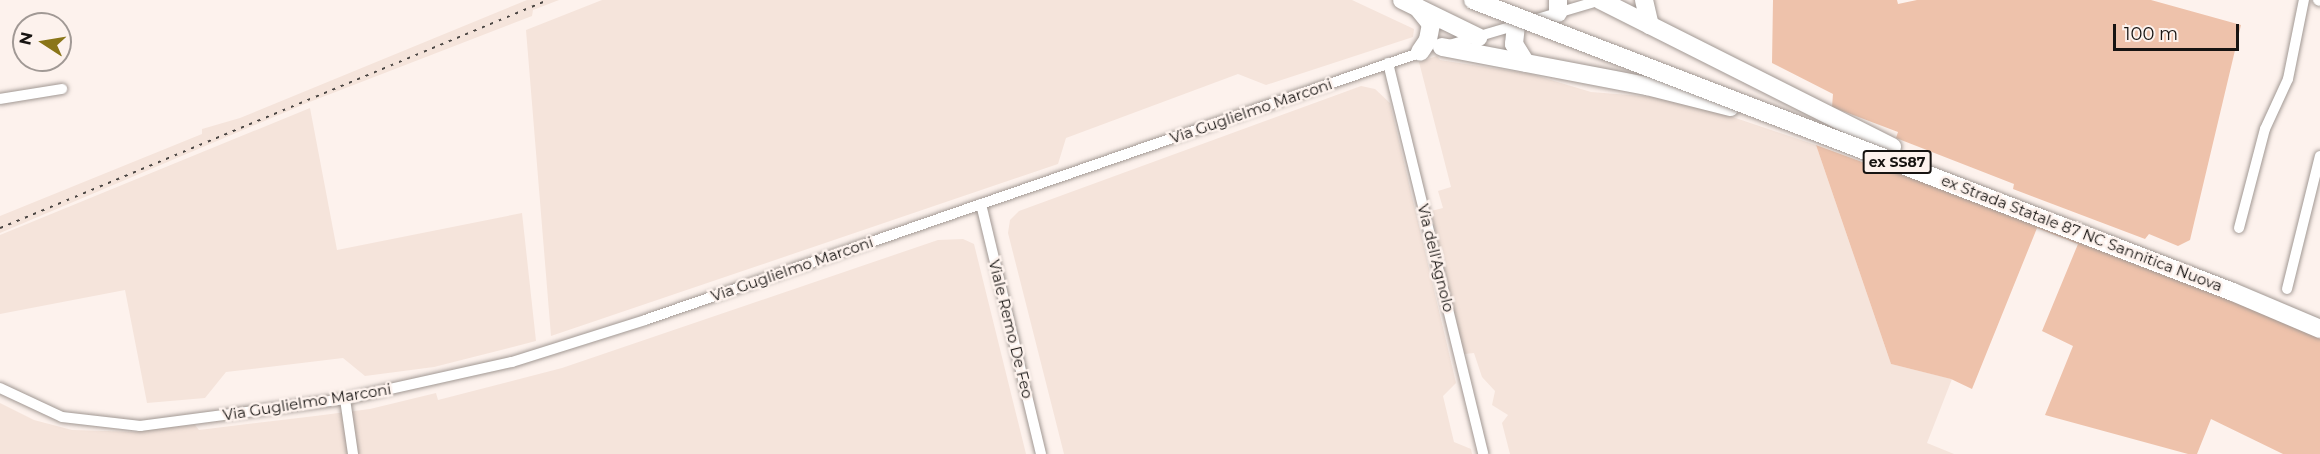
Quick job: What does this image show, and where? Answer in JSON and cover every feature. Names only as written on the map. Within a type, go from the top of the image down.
[{"type":"highway","name":"ex Strada Statale 87 NC Sannitica Nuova","points":[[1473,0],[1812,129],[2320,329]]},
{"type":"highway","name":"ex Strada Statale 87 NC Sannitica Nuova","points":[[1504,0],[1892,147],[2320,318]]},
{"type":"highway","points":[[1600,0],[1892,147]]},
{"type":"highway","points":[[1644,0],[1650,25]]},
{"type":"highway","points":[[1410,3],[1478,37]]},
{"type":"highway","points":[[1410,3],[1431,24],[1428,40],[1420,52]]},
{"type":"highway","points":[[1516,26],[1514,44],[1526,63]]},
{"type":"highway","points":[[1442,47],[1711,100],[1757,117],[1812,129]]},
{"type":"street","name":"Via Guglielmo Marconi","points":[[0,388],[62,417],[140,426],[345,399],[512,362],[645,320],[1420,52],[1516,26],[1562,7],[1600,0]]},
{"type":"street","points":[[2239,228],[2265,129],[2288,79],[2304,0]]},
{"type":"street","name":"Via dell'Agnolo","points":[[1388,63],[1483,454]]},
{"type":"street","points":[[0,99],[62,89]]},
{"type":"street","points":[[2287,290],[2320,156]]},
{"type":"street","name":"Viale Remo De Feo","points":[[981,204],[1041,454]]},
{"type":"street","points":[[345,399],[353,454]]},
{"type":"shaded area","points":[[527,0],[559,0],[533,10],[532,16],[307,103],[0,233],[0,216],[202,134],[202,129],[240,118]]},
{"type":"shaded area","points":[[602,0],[1352,0],[1414,29],[1413,37],[1266,85],[1238,74],[1066,138],[1058,164],[551,336],[526,30]]},
{"type":"shaded area","points":[[1773,0],[1897,0],[1898,4],[1917,0],[2151,0],[2241,25],[2190,240],[2178,246],[2149,234],[2145,239],[2013,189],[2014,184],[1896,138],[1898,132],[1832,107],[1833,94],[1772,63]]},
{"type":"shaded area","points":[[1437,56],[1440,60],[1531,74],[1591,92],[1679,99],[1816,145],[1891,364],[1952,379],[1927,443],[1954,454],[1510,454],[1502,423],[1508,415],[1492,405],[1495,391],[1482,377],[1474,353],[1464,354],[1431,211],[1443,208],[1438,191],[1451,187],[1419,62]]},
{"type":"shaded area","points":[[1361,86],[1375,89],[1390,103],[1456,383],[1443,396],[1454,442],[1471,449],[1472,454],[1064,454],[1008,233],[1010,220],[1019,211]]},
{"type":"shaded area","points":[[310,108],[337,250],[522,213],[536,341],[434,367],[365,376],[343,358],[226,372],[205,398],[147,403],[125,290],[0,314],[0,235]]},
{"type":"shaded area","points":[[1816,145],[1884,170],[1886,166],[2320,335],[2320,454],[2283,454],[2211,419],[2197,454],[2188,454],[2045,415],[2073,346],[2042,331],[2078,244],[2037,228],[1972,389],[1951,379],[1891,364]]},
{"type":"shaded area","points":[[963,239],[974,244],[1026,454],[0,454],[0,403],[34,420],[72,430],[138,432],[139,428],[195,425],[199,430],[370,409],[436,393],[438,400],[562,368],[938,240]]},
{"type":"railway","points":[[0,228],[548,0]]}]
